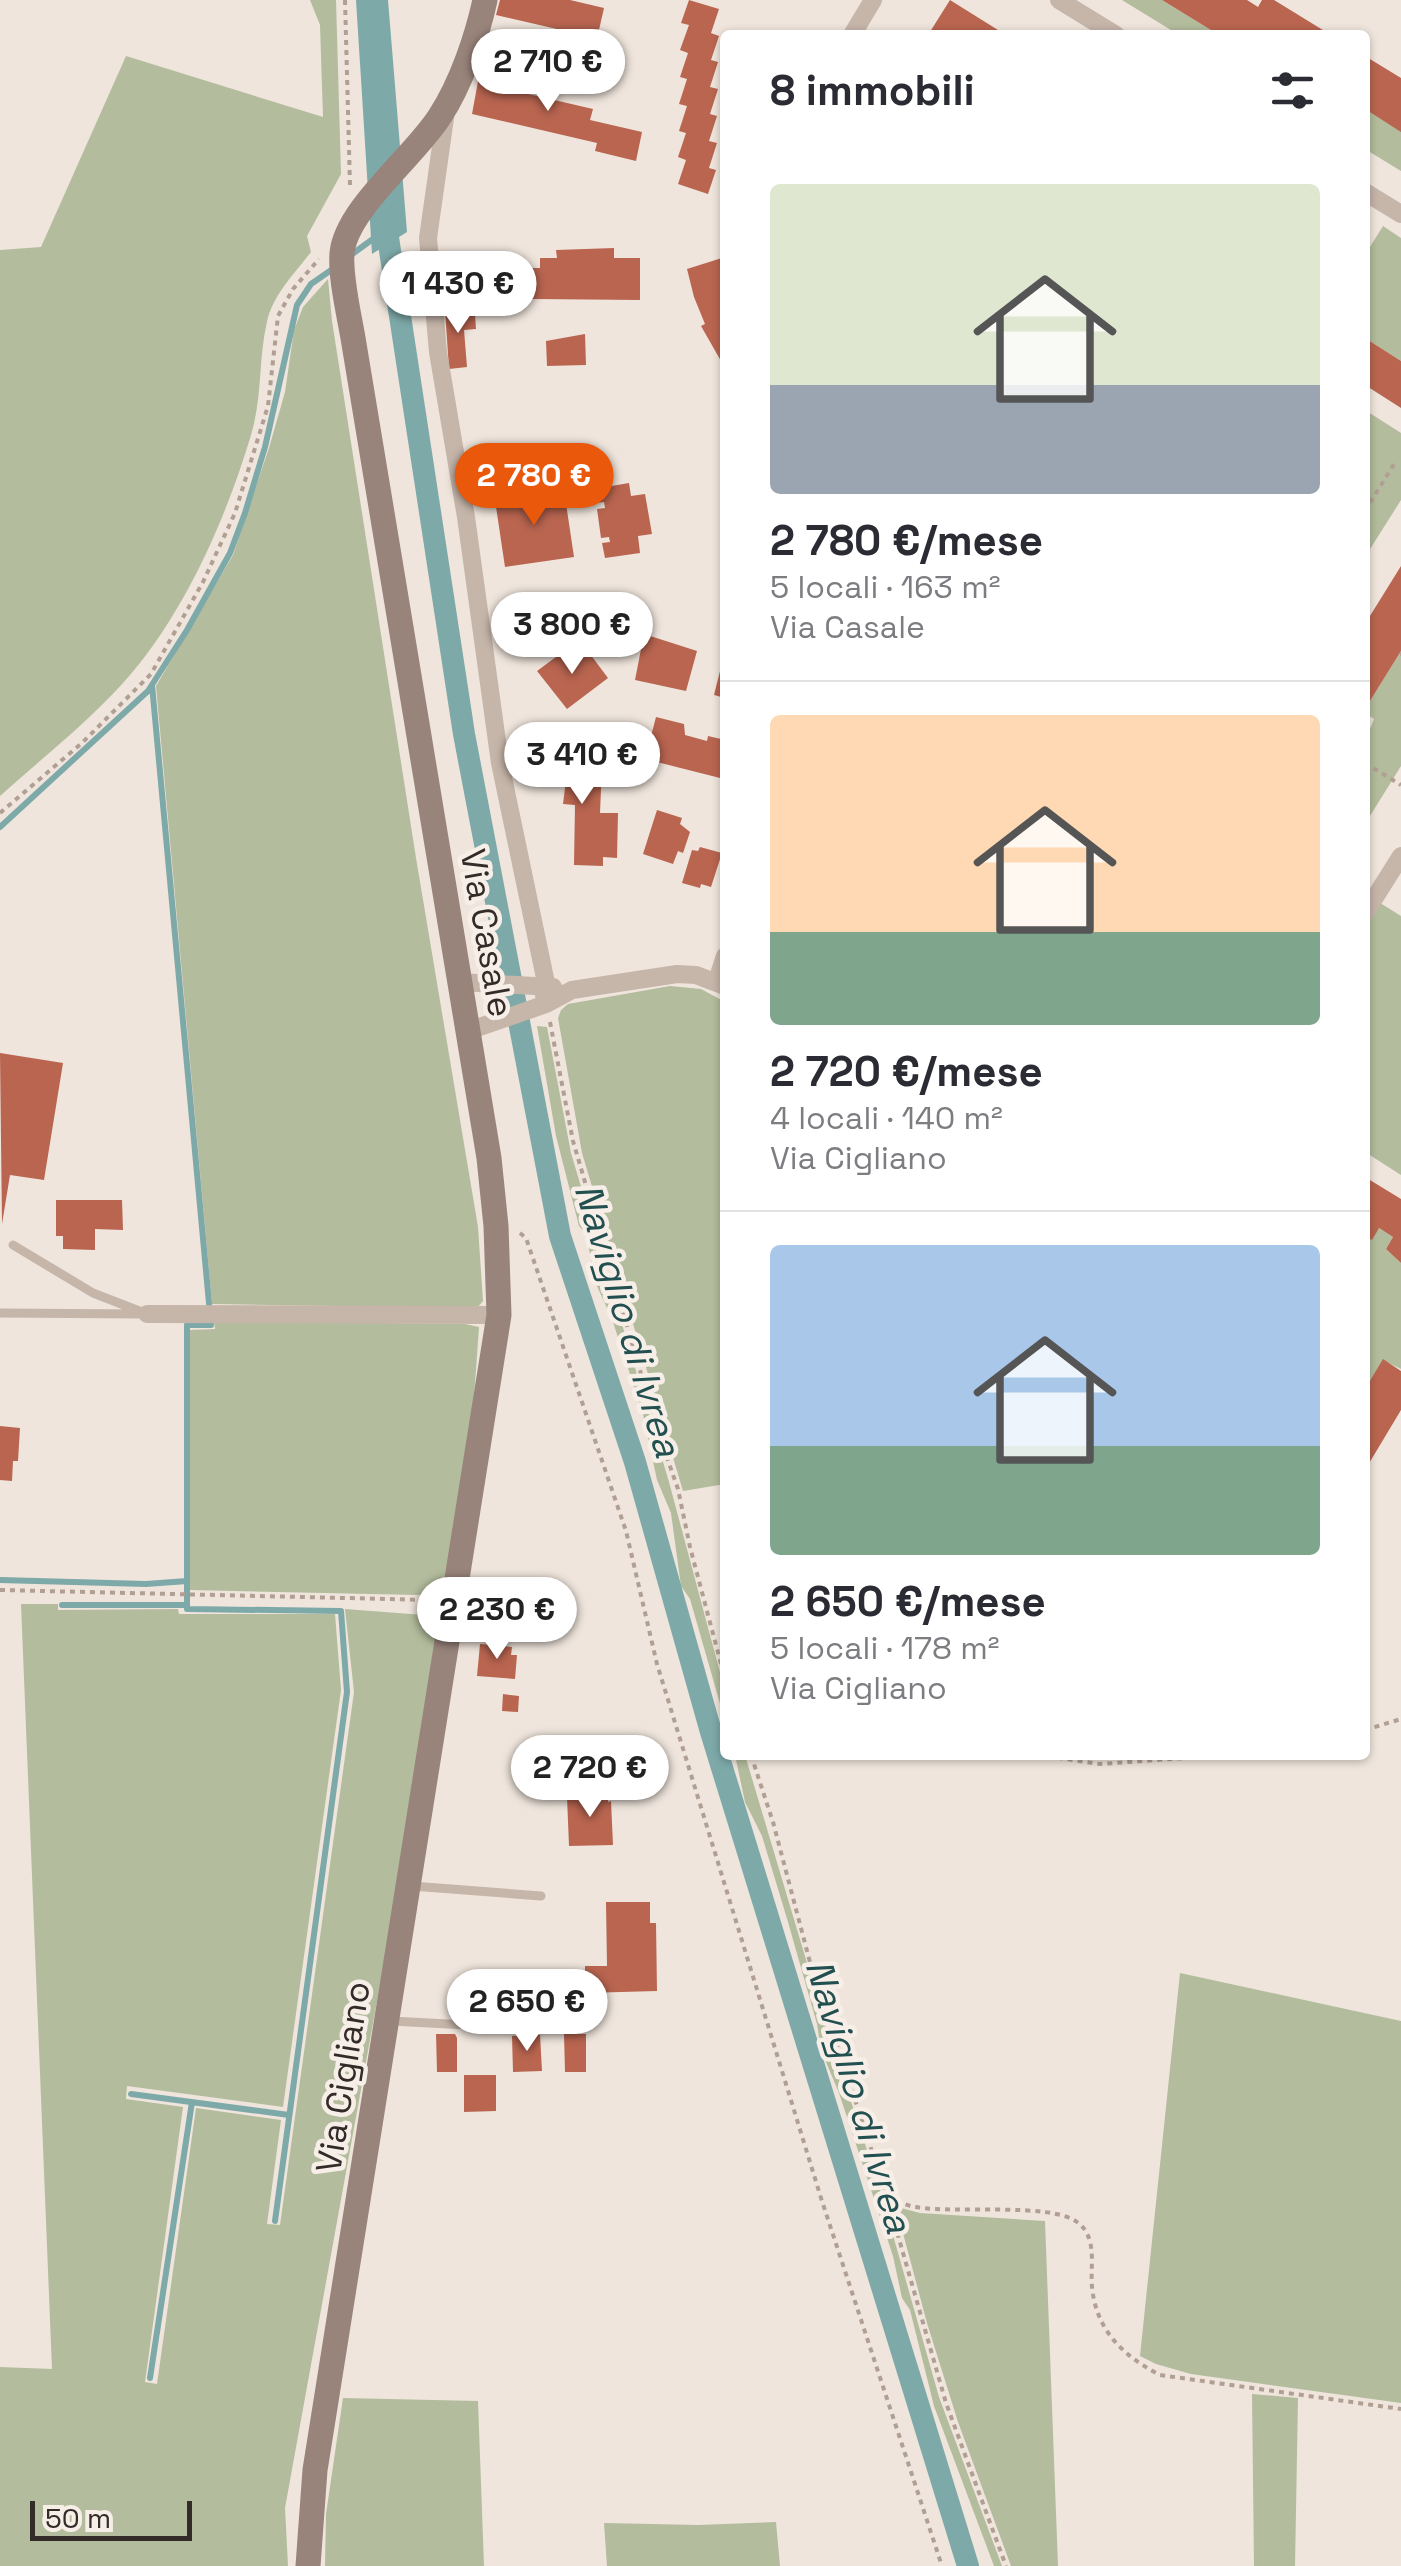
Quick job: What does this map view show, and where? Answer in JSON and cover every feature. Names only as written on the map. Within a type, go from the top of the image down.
[{"type":"main road","name":"Via Casale","points":[[455,1601],[499,1315],[496,1226],[342,254],[347,209],[424,140],[446,106],[486,0]]},
{"type":"main road","name":"Via Cigliano","points":[[308,2566],[315,2470],[455,1601]]},
{"type":"street","points":[[855,30],[873,0]]},
{"type":"street","points":[[1059,0],[1108,30]]},
{"type":"street","name":"Via Casale","points":[[446,106],[428,238],[438,352],[466,517],[498,753],[544,994]]},
{"type":"street","points":[[1370,195],[1401,214]]},
{"type":"street","points":[[1370,905],[1401,856]]},
{"type":"street","points":[[459,982],[544,994],[678,974],[720,983]]},
{"type":"street","points":[[468,1031],[494,1022],[544,994]]},
{"type":"street","points":[[147,1314],[499,1315]]},
{"type":"lane","points":[[13,1245],[93,1293],[147,1314]]},
{"type":"lane","points":[[0,1313],[147,1314]]},
{"type":"lane","points":[[410,1886],[541,1896]]},
{"type":"lane","points":[[388,2021],[541,2028]]},
{"type":"path","points":[[346,0],[350,187],[347,209]]},
{"type":"path","points":[[0,814],[82,743],[151,674],[203,582],[234,513],[268,406],[278,316],[293,289],[326,251]]},
{"type":"path","points":[[1370,503],[1394,464]]},
{"type":"path","points":[[1370,765],[1401,785]]},
{"type":"path","points":[[544,994],[573,1140],[678,1489],[720,1660]]},
{"type":"path","points":[[496,1226],[515,1228],[526,1238],[582,1394],[626,1531],[657,1664],[686,1759],[827,2217],[942,2566]]},
{"type":"path","points":[[0,1590],[455,1601]]},
{"type":"path","points":[[1370,1728],[1401,1719]]},
{"type":"path","points":[[753,1760],[811,1966],[887,2197],[946,2403],[1006,2566]]},
{"type":"path","points":[[1072,1760],[1100,1764],[1157,1760]]},
{"type":"path","points":[[887,2197],[914,2207],[1051,2212],[1076,2220],[1089,2236],[1092,2286],[1100,2322],[1116,2345],[1160,2375],[1401,2409]]},
{"type":"green space","points":[[310,0],[336,0],[341,174],[307,236],[311,252],[270,312],[255,420],[229,500],[183,598],[145,657],[94,713],[0,796],[0,250],[41,247],[126,56],[323,117],[320,25]]},
{"type":"green space","points":[[1122,0],[1162,0],[1211,30],[1171,30]]},
{"type":"green space","points":[[1370,112],[1401,131],[1401,171],[1370,152]]},
{"type":"green space","points":[[1383,226],[1401,238],[1401,361],[1370,341],[1370,247]]},
{"type":"green space","points":[[328,279],[416,858],[478,1227],[483,1301],[477,1308],[212,1304],[156,686],[233,555],[285,392],[294,330],[303,307]]},
{"type":"green space","points":[[1370,413],[1401,433],[1401,500],[1370,549]]},
{"type":"green space","points":[[1401,651],[1401,766],[1370,816],[1370,729],[1374,719],[1370,716],[1370,701]]},
{"type":"green space","points":[[1377,901],[1401,916],[1401,1175],[1370,1155],[1370,913]]},
{"type":"green space","points":[[670,986],[701,989],[720,999],[720,1485],[683,1491],[582,1153],[558,1018],[568,1004]]},
{"type":"green space","points":[[537,1026],[547,1027],[571,1153],[669,1482],[720,1672],[720,1704],[690,1599],[681,1586],[671,1513],[657,1480],[643,1414],[612,1319],[596,1284],[586,1234],[579,1226],[556,1136]]},
{"type":"green space","points":[[1379,1228],[1393,1237],[1386,1249],[1401,1263],[1401,1369],[1383,1360],[1370,1381],[1370,1233]]},
{"type":"green space","points":[[214,1321],[479,1327],[472,1426],[448,1573],[436,1589],[417,1595],[190,1590],[190,1330],[215,1329]]},
{"type":"green space","points":[[21,1604],[58,1604],[58,1610],[178,1609],[179,1614],[335,1614],[341,1690],[283,2107],[127,2086],[126,2099],[183,2107],[145,2382],[157,2384],[196,2108],[281,2120],[267,2224],[280,2225],[354,1692],[345,1609],[424,1615],[435,1617],[441,1625],[415,1792],[285,2508],[288,2566],[0,2566],[0,2367],[52,2369]]},
{"type":"green space","points":[[736,1760],[746,1760],[824,2020],[879,2186],[939,2397],[1002,2566],[994,2566],[934,2406],[893,2256],[821,2050],[817,2024],[762,1836],[745,1802]]},
{"type":"green space","points":[[1180,1973],[1401,2021],[1401,2403],[1191,2374],[1140,2356]]},
{"type":"green space","points":[[901,2208],[920,2213],[1045,2221],[1058,2566],[1011,2566],[958,2422],[927,2323],[900,2222]]},
{"type":"green space","points":[[1252,2394],[1298,2398],[1295,2566],[1254,2566]]},
{"type":"green space","points":[[343,2398],[478,2401],[484,2566],[325,2566],[326,2514]]},
{"type":"green space","points":[[776,2522],[780,2566],[607,2566],[604,2523]]},
{"type":"water","points":[[356,0],[388,0],[407,232],[372,254]]},
{"type":"building","points":[[500,0],[570,0],[604,8],[591,65],[568,60],[574,33],[496,15]]},
{"type":"building","points":[[689,0],[719,9],[711,33],[719,36],[711,60],[718,62],[710,87],[718,89],[710,114],[717,116],[709,141],[717,143],[709,168],[716,170],[708,194],[678,184],[686,160],[678,157],[686,133],[679,131],[687,106],[679,104],[687,79],[680,77],[688,53],[680,50],[689,25],[681,23]]},
{"type":"building","points":[[950,0],[998,30],[931,30]]},
{"type":"building","points":[[1162,0],[1247,0],[1258,7],[1262,0],[1274,0],[1323,30],[1211,30]]},
{"type":"building","points":[[1370,59],[1401,78],[1401,132],[1370,112]]},
{"type":"building","points":[[482,60],[516,68],[511,90],[593,109],[590,120],[642,132],[636,161],[595,151],[597,143],[472,114]]},
{"type":"building","points":[[544,69],[570,76],[565,92],[538,89]]},
{"type":"building","points":[[614,248],[614,258],[640,258],[640,300],[439,298],[439,254],[511,254],[512,268],[540,268],[540,258],[557,258],[556,250]]},
{"type":"building","points":[[720,259],[720,359],[701,326],[705,324],[687,269]]},
{"type":"building","points":[[463,308],[464,316],[475,315],[476,329],[464,330],[467,367],[449,369],[445,310]]},
{"type":"building","points":[[585,334],[586,365],[547,366],[546,341]]},
{"type":"building","points":[[1370,341],[1401,361],[1401,408],[1370,388]]},
{"type":"building","points":[[629,483],[631,496],[645,494],[652,534],[638,536],[640,553],[605,558],[602,543],[610,542],[609,537],[601,538],[597,509],[605,508],[604,502],[596,503],[594,489]]},
{"type":"building","points":[[564,490],[574,557],[505,567],[495,500]]},
{"type":"building","points":[[1401,566],[1401,651],[1370,701],[1370,616]]},
{"type":"building","points":[[644,634],[697,651],[686,691],[635,680]]},
{"type":"building","points":[[587,650],[608,678],[567,709],[537,671],[564,651],[572,662]]},
{"type":"building","points":[[720,671],[720,697],[714,695]]},
{"type":"building","points":[[656,717],[684,724],[685,735],[707,741],[708,736],[720,739],[720,778],[645,759]]},
{"type":"building","points":[[522,756],[602,765],[600,813],[618,813],[617,858],[603,857],[603,866],[574,865],[575,805],[563,804],[566,780],[520,775]]},
{"type":"building","points":[[657,810],[682,818],[680,824],[690,832],[683,853],[678,851],[673,864],[643,854]]},
{"type":"building","points":[[700,847],[720,852],[711,887],[682,883],[692,850],[698,851]]},
{"type":"building","points":[[0,1053],[63,1063],[44,1180],[10,1175],[2,1224]]},
{"type":"building","points":[[1370,1180],[1401,1199],[1401,1263],[1386,1249],[1393,1237],[1379,1228],[1372,1240]]},
{"type":"building","points":[[56,1200],[122,1200],[123,1230],[95,1229],[95,1250],[63,1249],[63,1236],[56,1236]]},
{"type":"building","points":[[1383,1359],[1401,1371],[1401,1410],[1370,1462],[1370,1381]]},
{"type":"building","points":[[0,1426],[20,1428],[12,1481],[0,1480]]},
{"type":"building","points":[[515,1601],[515,1615],[496,1616],[495,1602]]},
{"type":"building","points":[[480,1644],[512,1647],[511,1655],[517,1655],[515,1679],[477,1676]]},
{"type":"building","points":[[503,1694],[519,1696],[518,1712],[502,1711]]},
{"type":"building","points":[[608,1792],[613,1845],[569,1846],[567,1797]]},
{"type":"building","points":[[606,1902],[650,1902],[650,1923],[656,1923],[657,1991],[585,1993],[585,1966],[607,1966]]},
{"type":"building","points":[[436,2034],[455,2034],[457,2072],[437,2072]]},
{"type":"building","points":[[564,2034],[586,2034],[586,2072],[565,2072]]},
{"type":"building","points":[[540,2035],[542,2071],[513,2072],[512,2036]]},
{"type":"building","points":[[464,2075],[496,2075],[496,2111],[464,2112]]},
{"type":"waterway","name":"Naviglio di Ivrea","points":[[385,218],[464,734],[560,1236],[635,1462],[711,1732],[968,2566]]},
{"type":"waterway","points":[[351,255],[377,236]]},
{"type":"waterway","points":[[0,827],[148,691],[187,630],[230,553],[245,513],[265,447],[297,305],[311,284],[337,266]]},
{"type":"waterway","points":[[152,685],[211,1325],[187,1325],[187,1609],[341,1611],[347,1692],[275,2221]]},
{"type":"waterway","points":[[0,1580],[146,1584],[187,1581]]},
{"type":"waterway","points":[[62,1605],[187,1605]]},
{"type":"waterway","points":[[131,2094],[289,2115]]},
{"type":"waterway","points":[[150,2378],[192,2102]]}]
